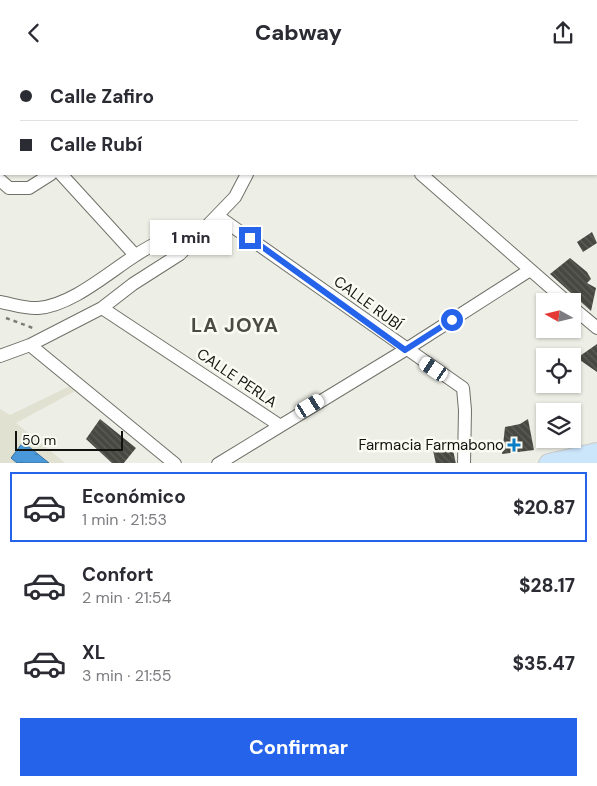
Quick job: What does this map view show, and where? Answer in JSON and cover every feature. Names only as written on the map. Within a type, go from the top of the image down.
[{"type":"main road","points":[[549,463],[597,453]]},
{"type":"street","points":[[0,180],[9,188],[29,188],[49,175]]},
{"type":"street","points":[[62,175],[135,255]]},
{"type":"street","points":[[0,357],[30,345],[102,308],[133,284],[180,254],[236,197],[247,175]]},
{"type":"street","points":[[422,175],[557,293]]},
{"type":"street","name":"CALLE RUBÍ","points":[[218,217],[405,350],[463,388],[465,411],[464,463]]},
{"type":"street","points":[[0,302],[38,308],[61,301],[90,287],[135,255],[184,231],[207,226]]},
{"type":"street","points":[[218,463],[405,350],[530,270]]},
{"type":"street","name":"CALLE PERLA","points":[[102,308],[278,425]]},
{"type":"street","points":[[581,313],[596,323]]},
{"type":"street","points":[[30,345],[175,463]]},
{"type":"path","points":[[2,316],[15,323],[30,326],[42,338]]},
{"type":"shaded area","points":[[70,386],[77,390],[16,423],[65,463],[0,463],[0,409],[10,415]]},
{"type":"water","points":[[23,442],[49,463],[17,463],[11,458]]},
{"type":"building","points":[[592,232],[597,243],[583,252],[577,242]]},
{"type":"building","points":[[570,258],[587,272],[591,279],[587,283],[596,288],[591,311],[581,302],[581,293],[571,293],[550,274]]},
{"type":"building","points":[[597,344],[597,372],[581,361],[581,355]]},
{"type":"building","points":[[100,419],[136,448],[124,463],[112,463],[86,439]]},
{"type":"building","points":[[528,419],[534,450],[502,454],[505,427],[520,424]]},
{"type":"building","points":[[451,441],[456,463],[436,463],[432,446]]},
{"type":"place","name":"Farmacia Farmabono","points":[[514,445]]},
{"type":"district","name":"LA JOYA","points":[[235,325]]},
{"type":"route","points":[[250,238],[405,350],[452,320]]}]
